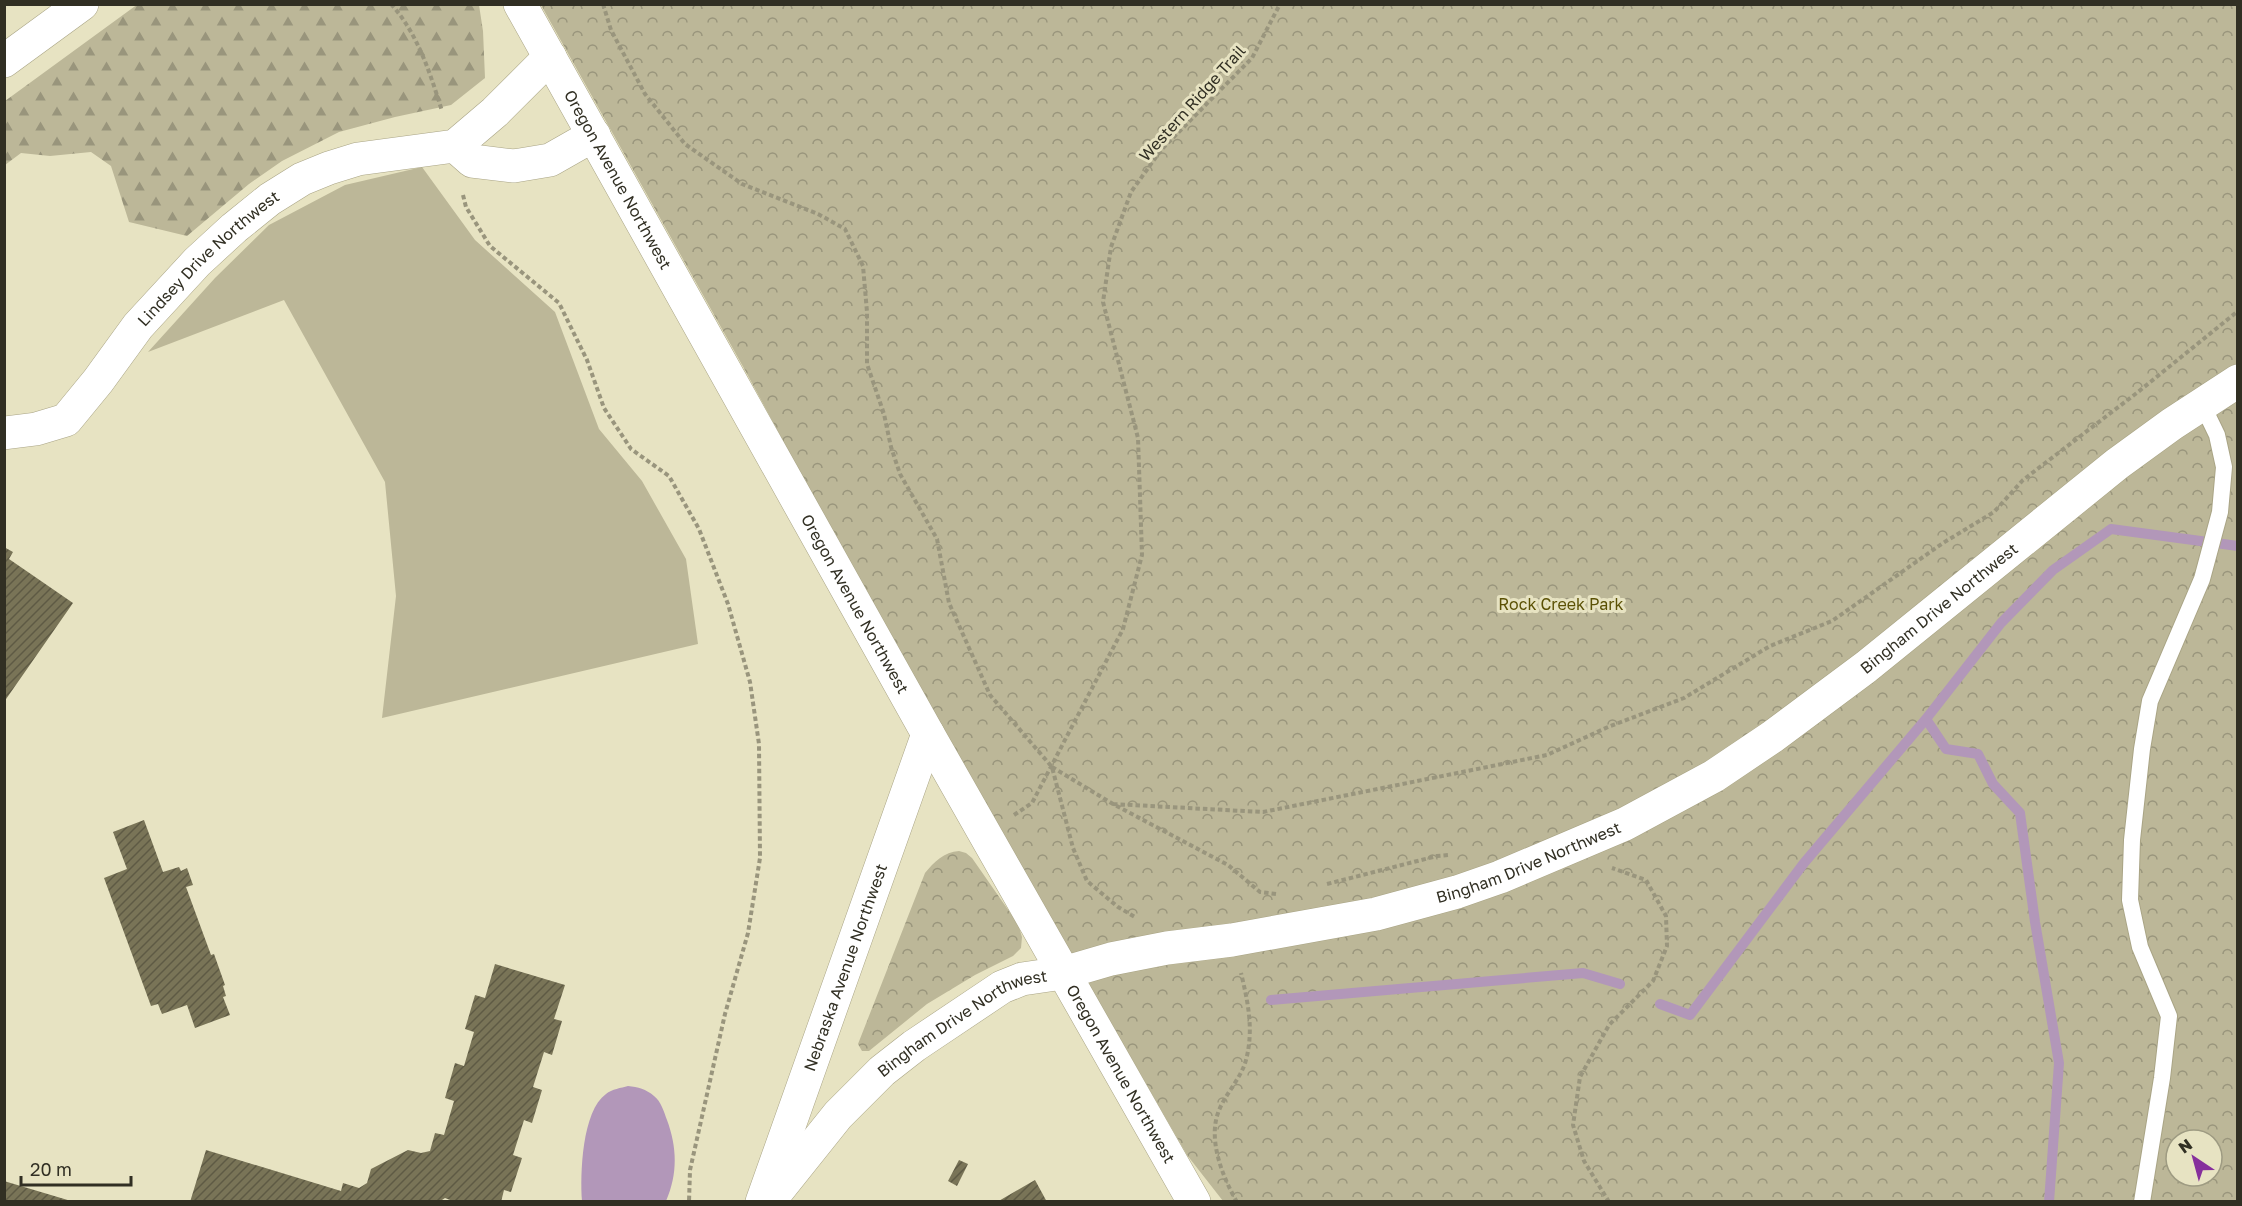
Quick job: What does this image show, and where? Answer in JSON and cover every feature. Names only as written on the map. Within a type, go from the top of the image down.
[{"type":"street","points":[[4,61],[82,4]]},
{"type":"street","name":"Oregon Avenue Northwest","points":[[520,4],[928,734],[1194,1202]]},
{"type":"street","points":[[550,57],[495,112],[450,132],[472,161],[514,166],[550,160],[594,135]]},
{"type":"street","name":"Lindsey Drive Northwest","points":[[4,433],[36,429],[66,420],[138,326],[234,228],[270,199],[302,179],[348,162],[450,132]]},
{"type":"street","name":"Bingham Drive Northwest","points":[[769,1202],[838,1115],[882,1071],[914,1046],[1002,987],[1022,978],[1063,973],[1111,959],[1376,914],[1457,892],[1564,852],[1625,824],[1714,776],[1772,737],[1866,667],[2117,464],[2238,381]]},
{"type":"street","name":"Nebraska Avenue Northwest","points":[[762,1202],[928,734]]},
{"type":"lane","points":[[2142,1202],[2163,1078],[2169,1016],[2140,947],[2130,900],[2132,840],[2150,701],[2202,579],[2220,512],[2224,467],[2217,435],[2202,404]]},
{"type":"path","points":[[391,4],[402,16],[426,60],[450,132]]},
{"type":"path","points":[[603,4],[611,30],[645,94],[685,144],[742,183],[818,214],[845,229],[863,266],[867,312],[867,363],[900,474],[937,538],[949,603],[990,695],[1052,767]]},
{"type":"path","name":"Western Ridge Trail","points":[[1009,818],[1032,803],[1124,629],[1142,555],[1138,438],[1103,302],[1111,247],[1131,192],[1161,150],[1252,58],[1280,4]]},
{"type":"path","points":[[460,185],[466,207],[490,246],[559,303],[587,360],[604,408],[631,449],[669,476],[699,529],[728,604],[750,682],[759,744],[760,858],[748,933],[725,1014],[690,1170],[689,1202]]},
{"type":"path","points":[[1113,804],[1263,812],[1547,755],[1608,727],[1684,698],[1770,646],[1832,621],[1943,543],[1994,512],[2023,480],[2138,392],[2238,311]]},
{"type":"green space","points":[[138,4],[479,5],[483,31],[485,78],[451,105],[339,132],[282,161],[249,184],[187,236],[129,222],[111,166],[91,152],[50,156],[21,153],[5,165],[5,101]]},
{"type":"green space","name":"Rock Creek Park","points":[[541,5],[2237,5],[2237,1201],[1223,1201],[1187,1155],[879,619],[746,372]]},
{"type":"green space","points":[[422,167],[475,240],[555,312],[599,429],[642,481],[686,559],[698,644],[382,718],[396,596],[385,482],[284,300],[148,352],[215,278],[269,225],[345,185]]},
{"type":"green space","points":[[959,851],[972,858],[1018,924],[1022,937],[1021,948],[1013,956],[975,975],[927,1004],[869,1051],[862,1051],[858,1044],[925,873],[940,858]]},
{"type":"shaded area","points":[[628,1086],[642,1089],[654,1096],[667,1120],[673,1140],[675,1160],[673,1181],[666,1201],[582,1201],[582,1160],[587,1128],[592,1114],[598,1102],[606,1094]]},
{"type":"building","points":[[4,547],[13,552],[9,559],[73,603],[4,702]]},
{"type":"building","points":[[144,820],[163,872],[179,867],[181,871],[187,868],[193,885],[186,887],[211,955],[214,954],[225,985],[223,986],[226,996],[223,997],[230,1015],[195,1028],[187,1005],[162,1014],[158,1004],[151,1006],[104,878],[127,869],[113,832]]},
{"type":"building","points":[[495,964],[565,985],[554,1019],[562,1021],[552,1055],[544,1052],[533,1087],[542,1090],[532,1123],[524,1120],[513,1155],[522,1158],[511,1192],[504,1190],[501,1202],[455,1202],[445,1198],[439,1202],[190,1202],[206,1150],[341,1191],[343,1183],[359,1188],[367,1183],[371,1169],[408,1150],[421,1153],[430,1151],[435,1133],[444,1135],[454,1101],[445,1098],[455,1063],[464,1066],[474,1032],[465,1029],[475,995],[485,998]]},
{"type":"building","points":[[959,1160],[968,1164],[957,1186],[948,1181]]},
{"type":"building","points":[[1035,1180],[1047,1202],[997,1202]]},
{"type":"building","points":[[4,1181],[71,1201],[71,1202],[4,1202]]},
{"type":"waterway","points":[[1660,1004],[1690,1015],[1804,863],[1926,719],[2001,623],[2053,570],[2111,529],[2238,546]]},
{"type":"waterway","points":[[1926,719],[1946,749],[1978,754],[1993,784],[2020,813],[2035,922],[2059,1063],[2049,1202]]},
{"type":"waterway","points":[[1271,1000],[1583,973],[1620,984]]}]
